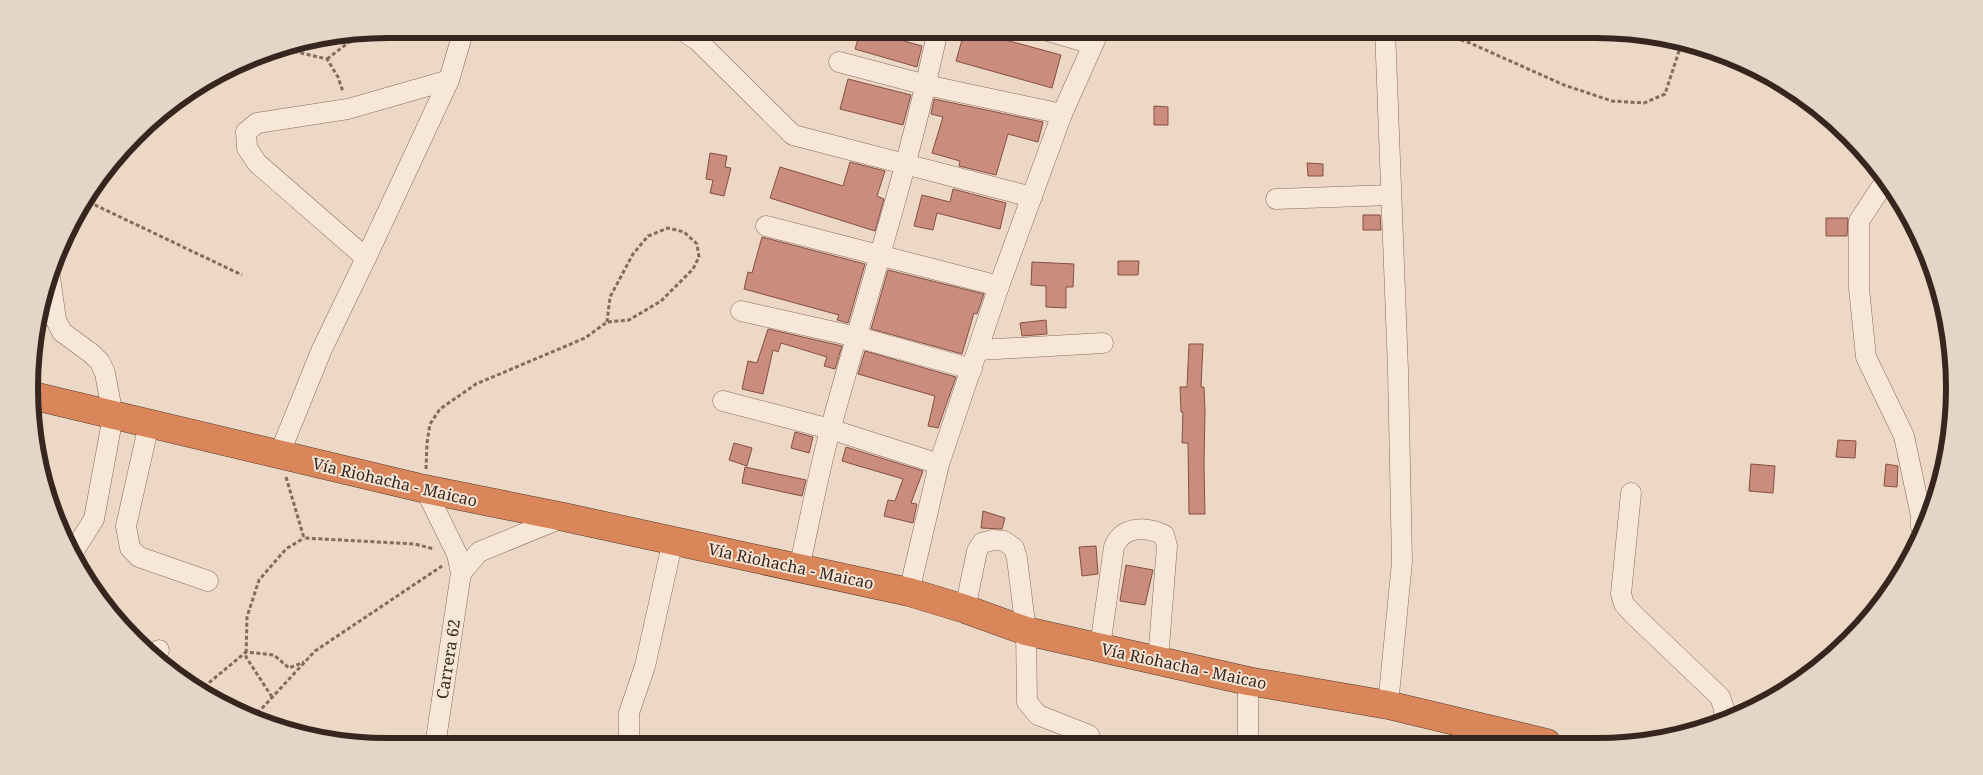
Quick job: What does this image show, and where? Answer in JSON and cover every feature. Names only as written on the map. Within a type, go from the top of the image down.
[{"type":"highway","name":"Vía Riohacha - Maicao","points":[[38,397],[425,489],[673,540],[909,592],[965,609],[1026,631],[1248,681],[1388,705],[1526,738]]},
{"type":"street","points":[[279,454],[322,349],[449,80],[461,38]]},
{"type":"street","points":[[704,38],[793,135],[1032,197]]},
{"type":"street","points":[[799,568],[830,429],[905,164],[936,38]]},
{"type":"street","points":[[909,592],[939,464],[999,286],[1062,114],[1095,38]]},
{"type":"street","points":[[1385,38],[1402,562],[1388,705]]},
{"type":"street","points":[[839,62],[926,85],[1062,114]]},
{"type":"street","points":[[366,258],[257,163],[246,148],[246,132],[257,123],[348,109],[449,80]]},
{"type":"street","points":[[1882,186],[1859,221],[1860,288],[1866,358],[1904,436],[1921,516]]},
{"type":"street","points":[[1276,199],[1391,195]]},
{"type":"street","points":[[766,226],[999,286]]},
{"type":"street","points":[[52,289],[56,320],[62,332],[92,354],[100,362],[105,372],[113,416],[94,519],[76,547]]},
{"type":"street","points":[[741,311],[857,337],[972,369]]},
{"type":"street","points":[[979,350],[1103,343]]},
{"type":"street","points":[[723,401],[830,429],[939,464]]},
{"type":"street","points":[[149,424],[126,526],[130,548],[139,557],[208,581]]},
{"type":"street","points":[[425,489],[459,563],[479,552],[564,517]]},
{"type":"street","points":[[1631,493],[1621,594],[1624,604],[1720,697],[1724,713]]},
{"type":"street","points":[[94,519],[126,526]]},
{"type":"street","points":[[1100,647],[1114,547],[1117,540],[1126,531],[1152,528],[1164,535],[1167,546],[1158,660]]},
{"type":"street","points":[[630,738],[629,713],[645,666],[673,540]]},
{"type":"street","points":[[965,609],[977,550],[982,543],[992,540],[1004,541],[1014,548],[1017,559],[1026,631],[1027,702],[1038,715],[1089,735]]},
{"type":"street","name":"Carrera 62","points":[[436,738],[459,563]]},
{"type":"street","points":[[1248,681],[1248,738]]},
{"type":"path","points":[[1456,38],[1564,85],[1612,100],[1644,103],[1665,94],[1680,48]]},
{"type":"path","points":[[292,51],[327,58],[353,39]]},
{"type":"path","points":[[327,58],[338,77],[348,109]]},
{"type":"path","points":[[89,204],[242,275]]},
{"type":"path","points":[[425,489],[427,443],[430,424],[440,409],[476,384],[585,338],[607,322],[629,320],[661,301],[693,269],[699,257],[697,244],[684,232],[668,228],[648,236],[633,254],[610,297],[607,322]]},
{"type":"path","points":[[279,454],[304,538]]},
{"type":"path","points":[[272,697],[246,658],[247,617],[259,580],[286,549],[304,538],[415,544],[459,563]]},
{"type":"path","points":[[258,713],[315,651],[436,571],[459,563]]},
{"type":"path","points":[[205,686],[246,652],[274,655],[289,668],[307,660]]},
{"type":"building","points":[[858,38],[893,38],[922,46],[917,67],[855,49]]},
{"type":"building","points":[[962,38],[998,38],[1061,55],[1052,88],[956,61]]},
{"type":"building","points":[[848,79],[911,95],[903,125],[840,109]]},
{"type":"building","points":[[934,99],[1043,122],[1038,142],[1008,134],[996,175],[959,166],[960,161],[932,153],[943,117],[931,114]]},
{"type":"building","points":[[1154,106],[1168,107],[1168,125],[1154,125]]},
{"type":"building","points":[[710,153],[727,156],[725,167],[731,168],[724,196],[710,193],[713,180],[706,179]]},
{"type":"building","points":[[850,162],[885,171],[877,196],[884,199],[875,231],[770,198],[780,167],[843,186]]},
{"type":"building","points":[[1307,163],[1323,164],[1323,176],[1308,176]]},
{"type":"building","points":[[953,189],[1006,203],[1000,229],[937,213],[933,230],[914,226],[922,195],[950,202]]},
{"type":"building","points":[[1363,215],[1380,215],[1381,230],[1363,230]]},
{"type":"building","points":[[1826,218],[1848,218],[1847,236],[1826,236]]},
{"type":"building","points":[[762,237],[865,264],[848,323],[837,320],[839,315],[744,289],[748,272],[752,273]]},
{"type":"building","points":[[1118,261],[1139,261],[1138,275],[1118,275]]},
{"type":"building","points":[[1032,262],[1074,264],[1073,287],[1066,287],[1066,308],[1046,307],[1046,286],[1031,285]]},
{"type":"building","points":[[888,270],[984,294],[977,314],[974,313],[962,354],[871,329]]},
{"type":"building","points":[[1046,320],[1047,334],[1022,336],[1020,323]]},
{"type":"building","points":[[768,329],[842,346],[835,369],[824,366],[827,357],[781,343],[778,352],[773,350],[763,394],[742,389],[748,361],[757,363]]},
{"type":"building","points":[[1189,344],[1203,344],[1201,387],[1204,387],[1205,411],[1205,514],[1189,514],[1188,443],[1182,443],[1183,412],[1181,412],[1180,387],[1187,387]]},
{"type":"building","points":[[865,351],[956,377],[938,428],[928,426],[935,396],[858,374]]},
{"type":"building","points":[[795,432],[813,437],[809,453],[791,448]]},
{"type":"building","points":[[1838,440],[1856,441],[1855,458],[1836,457]]},
{"type":"building","points":[[734,443],[752,448],[747,466],[729,460]]},
{"type":"building","points":[[846,447],[923,471],[911,503],[917,504],[913,523],[884,516],[888,500],[895,501],[903,479],[842,461]]},
{"type":"building","points":[[1751,464],[1775,466],[1773,493],[1749,491]]},
{"type":"building","points":[[1886,464],[1898,466],[1897,487],[1884,486]]},
{"type":"building","points":[[745,467],[806,480],[802,496],[742,483]]},
{"type":"building","points":[[983,511],[1005,518],[1002,529],[981,528]]},
{"type":"building","points":[[1096,546],[1098,574],[1082,576],[1079,547]]},
{"type":"building","points":[[1126,565],[1153,570],[1145,605],[1120,601]]}]
